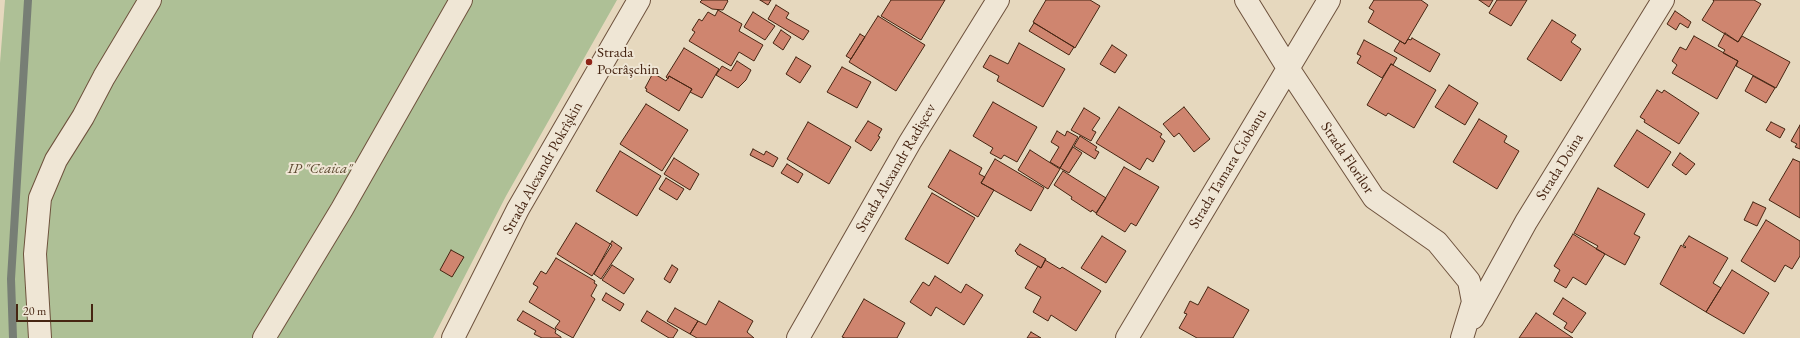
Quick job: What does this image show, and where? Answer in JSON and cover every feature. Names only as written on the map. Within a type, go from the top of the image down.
[{"type":"street","points":[[40,338],[35,254],[40,198],[56,160],[83,117],[104,77],[150,0]]},
{"type":"street","points":[[264,338],[342,209],[461,0]]},
{"type":"street","name":"Strada Alexandr Pokrîșkin","points":[[453,338],[518,209],[639,0]]},
{"type":"street","name":"Strada Alexandr Radișcev","points":[[798,338],[910,142],[998,0]]},
{"type":"street","name":"Strada Florilor","points":[[1246,0],[1288,68],[1374,198],[1437,242],[1468,281],[1473,302],[1463,338]]},
{"type":"street","name":"Strada Tamara Ciobanu","points":[[1127,338],[1329,0]]},
{"type":"street","name":"Strada Doina","points":[[1463,338],[1493,279],[1526,222],[1663,0]]},
{"type":"green space","name":"IP \"Ceaica\"","points":[[5,0],[617,0],[506,196],[433,338],[0,338],[0,63]]},
{"type":"building","points":[[702,0],[728,1],[723,10],[712,9],[700,2]]},
{"type":"building","points":[[760,0],[771,0],[768,5]]},
{"type":"building","points":[[891,0],[945,0],[921,40],[881,16]]},
{"type":"building","points":[[1046,0],[1090,0],[1100,6],[1075,48],[1033,22]]},
{"type":"building","points":[[1374,0],[1421,0],[1428,5],[1405,44],[1368,22],[1374,11],[1369,8]]},
{"type":"building","points":[[1479,0],[1493,0],[1489,7]]},
{"type":"building","points":[[1497,0],[1527,0],[1511,26],[1489,13]]},
{"type":"building","points":[[1713,0],[1754,0],[1761,4],[1738,42],[1702,20],[1714,1]]},
{"type":"building","points":[[776,5],[789,13],[786,18],[809,31],[803,40],[768,19]]},
{"type":"building","points":[[718,10],[742,24],[739,31],[763,45],[754,61],[739,52],[731,66],[689,41],[695,32],[692,30],[699,19],[702,21],[708,12],[715,16]]},
{"type":"building","points":[[1675,11],[1691,22],[1688,28],[1680,23],[1676,30],[1667,24]]},
{"type":"building","points":[[753,12],[775,26],[765,40],[744,27]]},
{"type":"building","points":[[878,16],[925,45],[896,91],[849,62]]},
{"type":"building","points":[[1552,20],[1576,35],[1571,42],[1581,49],[1561,81],[1527,59]]},
{"type":"building","points":[[1034,23],[1074,47],[1069,55],[1029,31]]},
{"type":"building","points":[[781,30],[791,37],[783,50],[773,43]]},
{"type":"building","points":[[1725,33],[1738,42],[1742,36],[1790,62],[1776,88],[1736,66],[1738,61],[1723,53],[1725,50],[1718,46]]},
{"type":"building","points":[[860,34],[865,37],[851,59],[846,56]]},
{"type":"building","points":[[1694,36],[1738,61],[1717,99],[1672,73],[1677,65],[1672,61],[1680,47],[1686,50]]},
{"type":"building","points":[[1412,38],[1440,54],[1430,72],[1394,51],[1400,41],[1405,44],[1408,39],[1411,40]]},
{"type":"building","points":[[1364,40],[1397,58],[1382,78],[1357,63],[1361,56],[1357,54]]},
{"type":"building","points":[[1019,43],[1065,69],[1043,107],[997,81],[999,76],[983,67],[990,55],[1008,64]]},
{"type":"building","points":[[1112,45],[1127,55],[1115,73],[1100,64]]},
{"type":"building","points":[[684,48],[719,69],[702,98],[690,92],[692,89],[669,76],[668,79],[666,77]]},
{"type":"building","points":[[796,57],[811,66],[800,83],[786,74]]},
{"type":"building","points":[[737,61],[751,70],[746,80],[738,88],[716,75],[722,66],[731,71]]},
{"type":"building","points":[[1391,64],[1436,90],[1414,128],[1388,113],[1386,116],[1367,105]]},
{"type":"building","points":[[842,67],[871,82],[857,108],[827,92]]},
{"type":"building","points":[[653,73],[666,81],[669,76],[692,89],[679,111],[646,91],[647,89],[645,88]]},
{"type":"building","points":[[1753,76],[1775,88],[1766,103],[1745,91]]},
{"type":"building","points":[[1449,85],[1478,103],[1465,125],[1435,107]]},
{"type":"building","points":[[1657,90],[1662,93],[1664,90],[1699,113],[1679,144],[1644,122],[1645,120],[1640,117]]},
{"type":"building","points":[[993,102],[1037,127],[1017,162],[1004,155],[1001,159],[990,153],[993,148],[973,136]]},
{"type":"building","points":[[646,104],[688,130],[662,171],[620,144]]},
{"type":"building","points":[[1119,107],[1162,134],[1160,137],[1165,141],[1153,162],[1147,158],[1140,170],[1096,143]]},
{"type":"building","points":[[1184,107],[1210,139],[1194,152],[1179,133],[1174,137],[1163,124]]},
{"type":"building","points":[[1084,108],[1100,118],[1092,130],[1096,132],[1091,141],[1071,130]]},
{"type":"building","points":[[1479,119],[1507,136],[1504,142],[1519,151],[1497,189],[1453,162]]},
{"type":"building","points":[[868,121],[882,129],[878,136],[880,137],[871,151],[855,141]]},
{"type":"building","points":[[808,122],[851,147],[829,184],[787,159]]},
{"type":"building","points":[[1771,122],[1785,129],[1780,138],[1766,130]]},
{"type":"building","points":[[1800,125],[1800,149],[1795,147],[1797,144],[1791,141]]},
{"type":"building","points":[[1637,130],[1671,152],[1648,188],[1614,166]]},
{"type":"building","points":[[1057,131],[1065,136],[1067,131],[1078,137],[1060,168],[1050,162],[1059,147],[1051,142]]},
{"type":"building","points":[[1080,136],[1097,147],[1095,150],[1099,152],[1095,159],[1074,146]]},
{"type":"building","points":[[1073,147],[1082,153],[1069,173],[1060,168]]},
{"type":"building","points":[[753,149],[764,155],[766,151],[778,158],[773,167],[750,155]]},
{"type":"building","points":[[950,150],[982,168],[979,174],[985,177],[981,183],[994,190],[978,217],[928,187]]},
{"type":"building","points":[[1030,150],[1060,169],[1048,189],[1018,170]]},
{"type":"building","points":[[620,151],[661,176],[637,216],[596,191]]},
{"type":"building","points":[[1680,153],[1695,164],[1686,175],[1672,165]]},
{"type":"building","points":[[674,158],[699,174],[690,190],[664,174]]},
{"type":"building","points":[[995,159],[1044,188],[1031,211],[981,183]]},
{"type":"building","points":[[1793,159],[1800,162],[1800,218],[1769,200]]},
{"type":"building","points":[[787,164],[803,174],[798,183],[781,173]]},
{"type":"building","points":[[1124,167],[1159,187],[1136,226],[1131,223],[1125,232],[1096,214]]},
{"type":"building","points":[[1063,171],[1106,198],[1096,213],[1092,210],[1091,212],[1071,199],[1072,197],[1054,185]]},
{"type":"building","points":[[666,178],[684,189],[677,200],[659,189]]},
{"type":"building","points":[[1598,188],[1645,214],[1634,234],[1640,237],[1625,265],[1596,249],[1598,246],[1574,233]]},
{"type":"building","points":[[932,193],[975,218],[948,264],[905,239]]},
{"type":"building","points":[[1753,202],[1766,208],[1757,226],[1744,220]]},
{"type":"building","points":[[1766,220],[1800,241],[1800,256],[1792,269],[1785,265],[1775,282],[1741,261]]},
{"type":"building","points":[[576,223],[612,245],[592,276],[557,254]]},
{"type":"building","points":[[1573,234],[1605,254],[1586,285],[1573,277],[1566,288],[1554,281],[1560,270],[1554,266]]},
{"type":"building","points":[[1102,236],[1126,251],[1106,283],[1081,268]]},
{"type":"building","points":[[1689,236],[1728,258],[1713,283],[1721,288],[1706,312],[1660,284],[1681,245],[1685,248],[1686,247],[1683,245]]},
{"type":"building","points":[[612,241],[622,248],[601,279],[594,274]]},
{"type":"building","points":[[1020,244],[1046,259],[1041,268],[1017,254],[1015,251]]},
{"type":"building","points":[[451,250],[464,257],[452,277],[440,270]]},
{"type":"building","points":[[556,258],[595,281],[594,283],[597,285],[591,296],[595,299],[573,338],[555,328],[560,321],[529,302],[538,287],[533,284],[541,271],[546,274]]},
{"type":"building","points":[[1045,260],[1060,269],[1062,267],[1101,291],[1076,331],[1051,315],[1048,321],[1033,312],[1041,297],[1025,288],[1038,266],[1041,268]]},
{"type":"building","points":[[612,265],[634,279],[624,294],[602,280]]},
{"type":"building","points":[[672,265],[678,269],[670,283],[664,279]]},
{"type":"building","points":[[1732,270],[1769,293],[1744,334],[1706,312]]},
{"type":"building","points":[[935,276],[961,293],[966,284],[983,295],[964,325],[936,307],[931,316],[910,302],[923,282],[929,286]]},
{"type":"building","points":[[1208,287],[1249,310],[1233,338],[1197,338],[1179,328],[1187,314],[1184,313],[1190,301],[1198,305]]},
{"type":"building","points":[[606,293],[624,304],[620,311],[602,300]]},
{"type":"building","points":[[1563,298],[1586,313],[1572,333],[1564,328],[1567,323],[1553,314]]},
{"type":"building","points":[[864,299],[905,323],[897,338],[842,337]]},
{"type":"building","points":[[719,301],[753,321],[747,332],[754,338],[697,338],[690,334],[698,321],[706,325]]},
{"type":"building","points":[[675,308],[698,321],[690,334],[667,321]]},
{"type":"building","points":[[523,311],[556,330],[555,333],[561,338],[542,338],[534,334],[536,331],[517,320]]},
{"type":"building","points":[[647,311],[678,330],[673,338],[669,338],[641,321]]},
{"type":"building","points":[[1536,313],[1573,338],[1519,338]]},
{"type":"building","points":[[1031,332],[1041,338],[1027,338]]},
{"type":"waterway","points":[[13,338],[11,279],[28,0]]},
{"type":"place","name":"Strada Pocrâşchin","points":[[589,62]]}]
